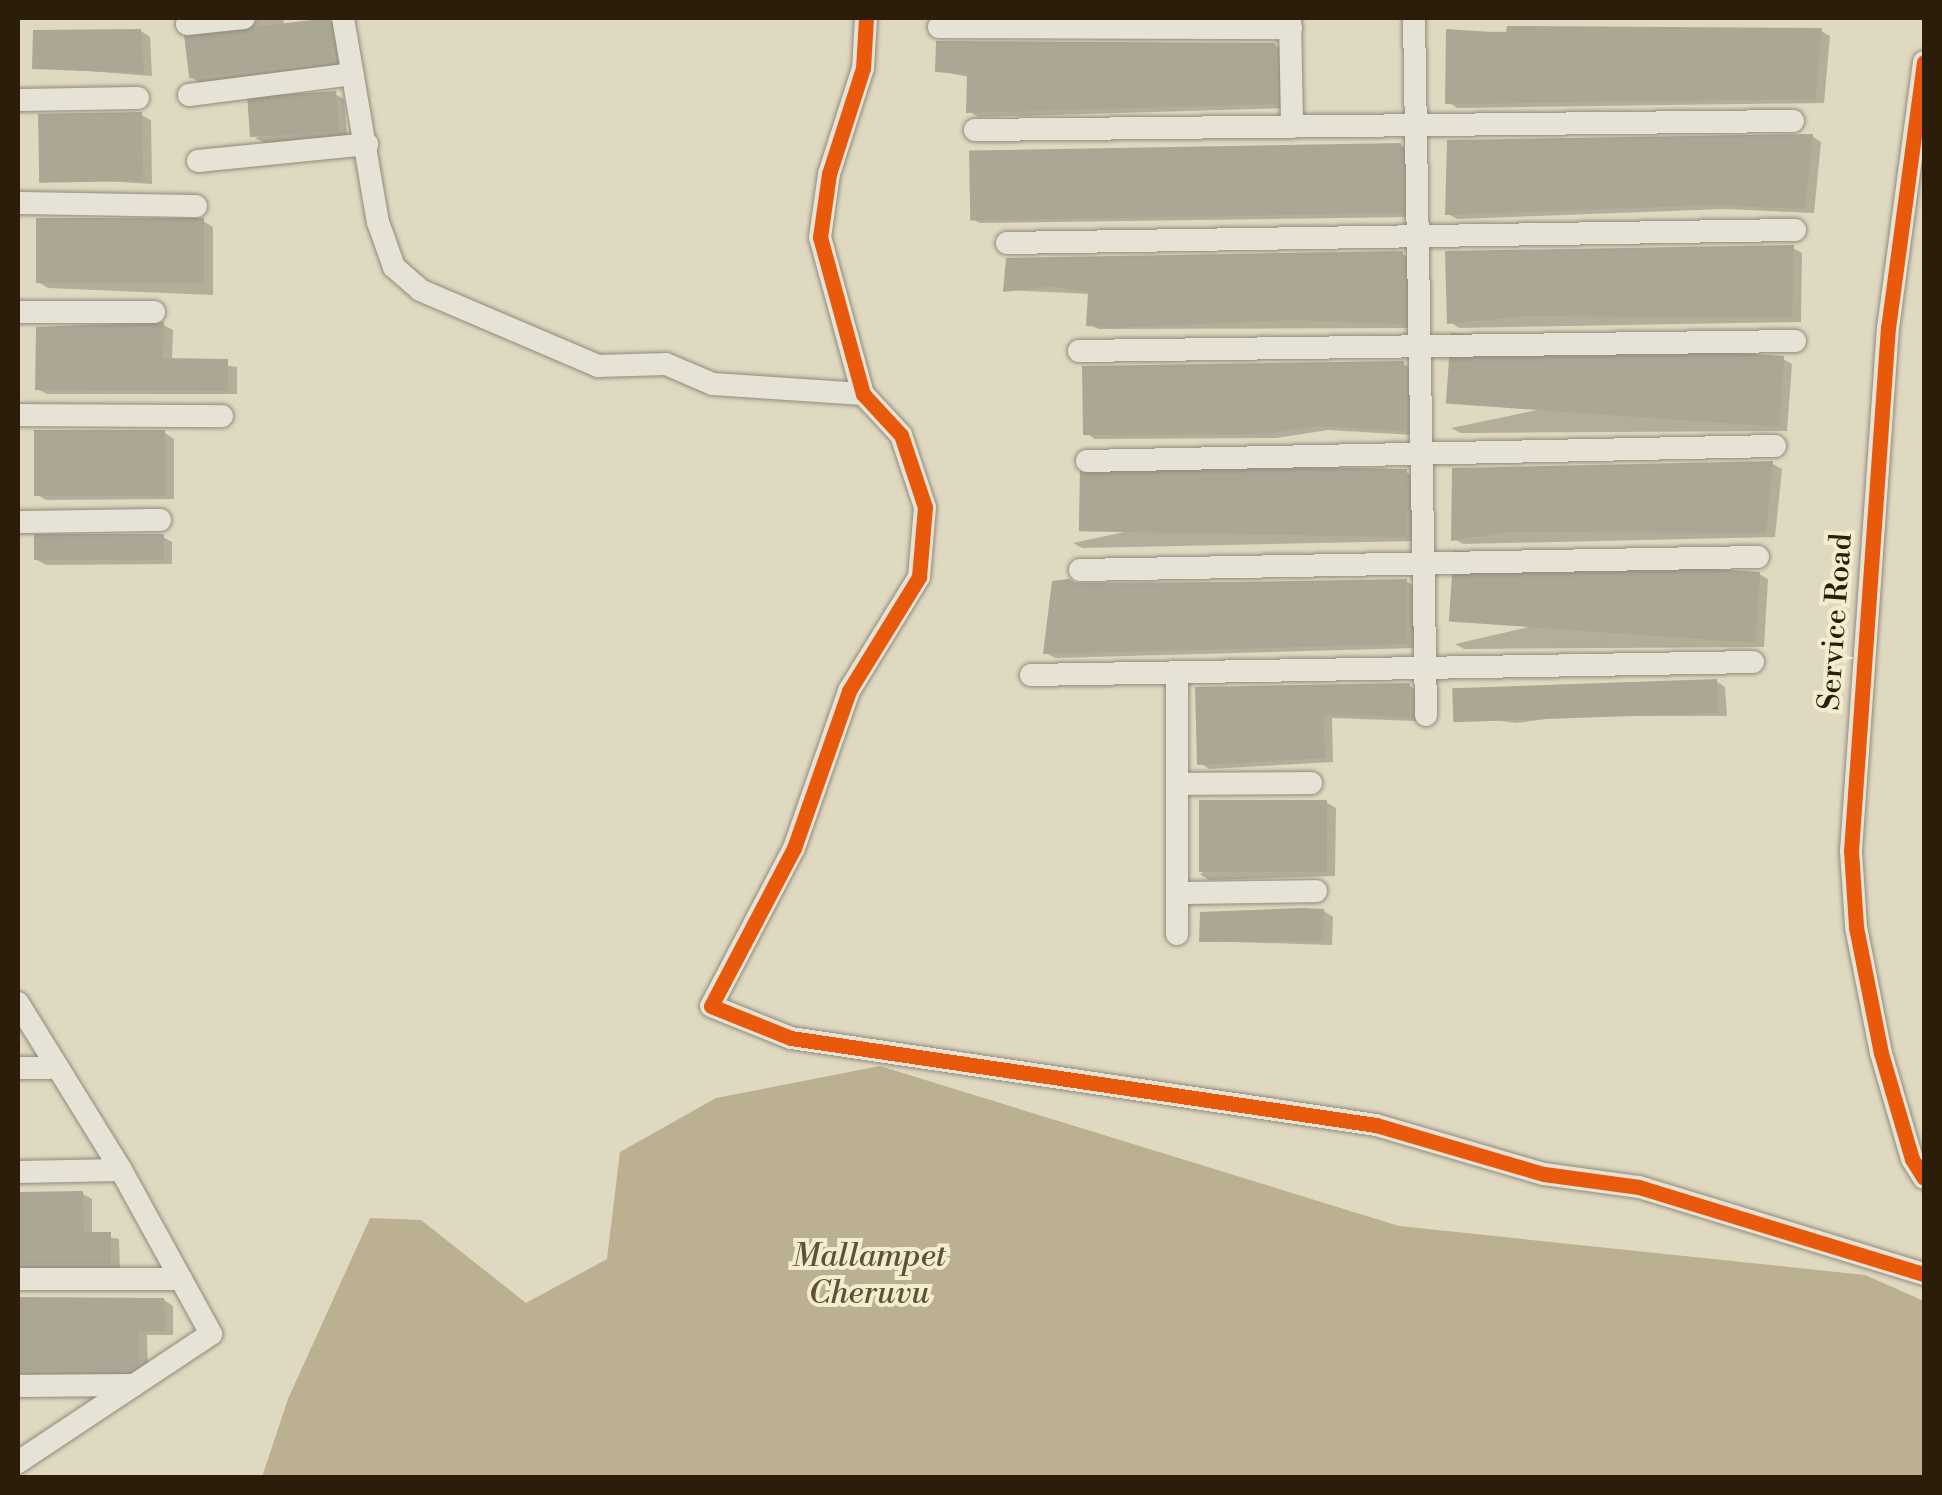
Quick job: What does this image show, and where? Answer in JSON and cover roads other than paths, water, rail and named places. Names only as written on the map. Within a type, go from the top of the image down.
[{"type":"street","points":[[187,24],[244,18]]},
{"type":"street","points":[[343,18],[368,144],[378,222],[394,267],[420,290],[598,366],[666,364],[714,384],[863,394]]},
{"type":"street","points":[[866,18],[863,68],[829,174],[820,237],[863,394],[900,435],[925,507],[919,577],[850,691],[794,848],[711,1006],[791,1038],[1376,1125],[1544,1174],[1639,1187],[1924,1274]]},
{"type":"street","points":[[1414,18],[1426,715]]},
{"type":"street","points":[[939,28],[1290,23],[1292,126]]},
{"type":"street","name":"Service Road","points":[[1924,62],[1888,326],[1852,851],[1856,926],[1881,1053],[1912,1159],[1924,1178]]},
{"type":"street","points":[[189,95],[353,74]]},
{"type":"street","points":[[18,100],[138,98]]},
{"type":"street","points":[[974,130],[1792,121]]},
{"type":"street","points":[[198,161],[368,144]]},
{"type":"street","points":[[18,203],[196,206]]},
{"type":"street","points":[[1007,243],[1418,240],[1795,230]]},
{"type":"street","points":[[18,312],[154,312]]},
{"type":"street","points":[[1079,351],[1420,342],[1795,341]]},
{"type":"street","points":[[18,415],[222,416]]},
{"type":"street","points":[[1087,461],[1776,446]]},
{"type":"street","points":[[18,522],[160,520]]},
{"type":"street","points":[[1080,570],[1424,560],[1758,557]]},
{"type":"street","points":[[1031,675],[1425,672],[1753,662]]},
{"type":"street","points":[[1177,934],[1178,674]]},
{"type":"street","points":[[1178,784],[1312,783]]},
{"type":"street","points":[[1178,894],[1316,891]]},
{"type":"street","points":[[18,1002],[121,1170],[211,1334],[18,1462]]},
{"type":"street","points":[[18,1068],[58,1068]]},
{"type":"street","points":[[18,1172],[121,1170]]},
{"type":"street","points":[[18,1279],[181,1279]]},
{"type":"street","points":[[18,1386],[134,1385]]},
{"type":"water","name":"Mallampet Cheruvu","points":[[880,1066],[1399,1226],[1865,1275],[1924,1301],[1924,1477],[262,1477],[288,1399],[370,1218],[421,1220],[526,1303],[607,1259],[620,1152],[716,1098]]}]
